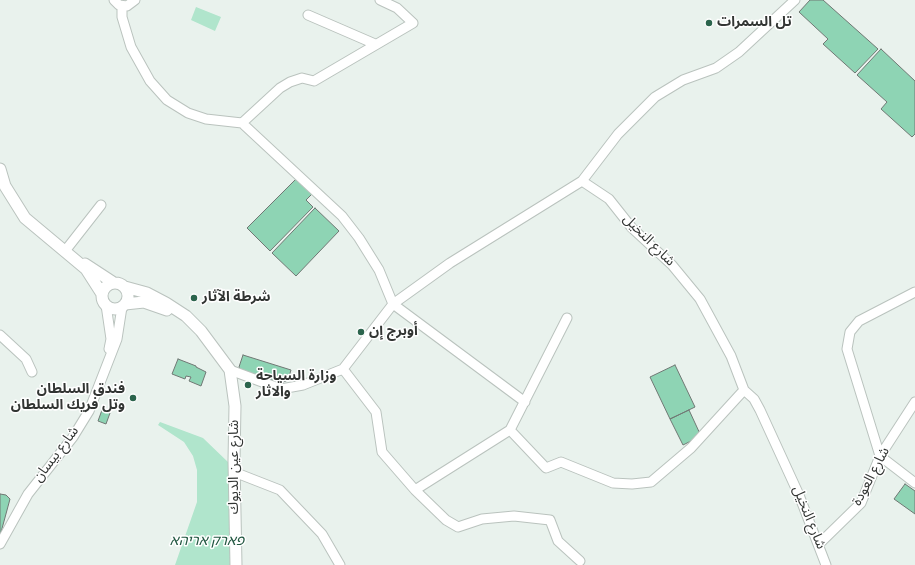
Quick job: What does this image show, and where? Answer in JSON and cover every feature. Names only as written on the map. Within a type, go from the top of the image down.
[{"type":"main road","points":[[0,168],[5,186],[25,218],[86,269],[102,294],[106,305],[114,308],[144,302],[157,306],[202,331]]},
{"type":"main road","points":[[65,251],[114,283],[122,284],[128,296],[124,305]]},
{"type":"main road","points":[[102,294],[106,287],[114,283]]},
{"type":"main road","points":[[125,288],[147,293],[186,316],[202,331],[230,370]]},
{"type":"main road","name":"شارع عين الديوك","points":[[230,370],[235,406],[234,472],[236,565]]},
{"type":"street","points":[[114,0],[122,6],[130,5],[135,0]]},
{"type":"street","points":[[242,123],[280,88],[290,82],[302,78],[314,81],[413,23],[398,8],[380,0]]},
{"type":"street","points":[[230,370],[281,389],[303,385],[343,369],[393,304],[450,263],[582,181],[618,134],[655,97],[682,80],[716,68],[739,52],[795,0]]},
{"type":"street","points":[[122,6],[122,17],[131,47],[150,81],[167,100],[188,113],[206,119],[242,123],[342,216],[359,238],[379,270],[393,304],[525,402]]},
{"type":"street","points":[[308,15],[375,44]]},
{"type":"street","name":"شارع النخيل","points":[[582,181],[609,199],[632,228],[672,264],[700,300],[731,356],[744,390],[754,399],[760,410],[799,495],[826,565]]},
{"type":"street","points":[[65,251],[101,205]]},
{"type":"street","points":[[915,292],[860,321],[850,332],[847,340],[847,350],[880,456],[915,483]]},
{"type":"street","name":"شارع بيسان","points":[[106,305],[111,340],[106,362]]},
{"type":"street","name":"شارع بيسان","points":[[0,544],[28,494],[73,437],[89,411],[106,362],[117,338],[124,305]]},
{"type":"street","points":[[415,490],[510,430],[567,318]]},
{"type":"street","points":[[0,335],[26,359],[32,372]]},
{"type":"street","points":[[343,369],[376,412],[382,452],[415,490],[446,520],[458,527],[482,520],[514,516],[550,520],[558,541],[580,561]]},
{"type":"street","points":[[510,430],[546,468],[561,462],[613,483],[632,484],[651,482],[691,448],[744,390]]},
{"type":"street","name":"شارع العودة","points":[[819,544],[861,503],[880,456],[915,402]]},
{"type":"street","points":[[234,472],[280,490],[322,534],[340,565]]},
{"type":"green space","points":[[196,7],[221,17],[215,31],[191,20]]},
{"type":"green space","name":"פארק אריהא","points":[[160,422],[203,438],[229,463],[230,565],[175,565],[197,502],[197,470],[193,456],[184,442],[158,425]]},
{"type":"building","points":[[810,0],[823,0],[878,49],[855,73],[823,44],[828,39],[799,12]]},
{"type":"building","points":[[881,49],[915,81],[915,134],[912,137],[881,109],[887,102],[857,75]]},
{"type":"building","points":[[296,179],[312,194],[306,200],[313,207],[270,251],[247,228]]},
{"type":"building","points":[[315,208],[339,231],[296,276],[272,253]]},
{"type":"building","points":[[243,355],[291,370],[288,380],[281,383],[241,370],[239,367]]},
{"type":"building","points":[[178,359],[196,366],[206,372],[201,386],[189,381],[191,377],[186,376],[185,379],[172,374]]},
{"type":"building","points":[[675,365],[695,407],[670,419],[650,377]]},
{"type":"building","points":[[102,410],[110,413],[106,424],[98,421]]},
{"type":"building","points":[[689,410],[701,436],[683,445],[670,419]]},
{"type":"building","points":[[905,484],[915,491],[915,514],[894,499]]},
{"type":"building","points":[[0,494],[6,495],[10,499],[0,536]]},
{"type":"place","name":"تل السمرات","points":[[709,23]]},
{"type":"place","name":"شرطة الآثار","points":[[194,298]]},
{"type":"place","name":"أوبرج إن","points":[[361,332]]},
{"type":"place","name":"وزارة السياحة والاثار","points":[[248,385]]},
{"type":"place","name":"فندق السلطان وتل فريك السلطان","points":[[133,398]]}]
